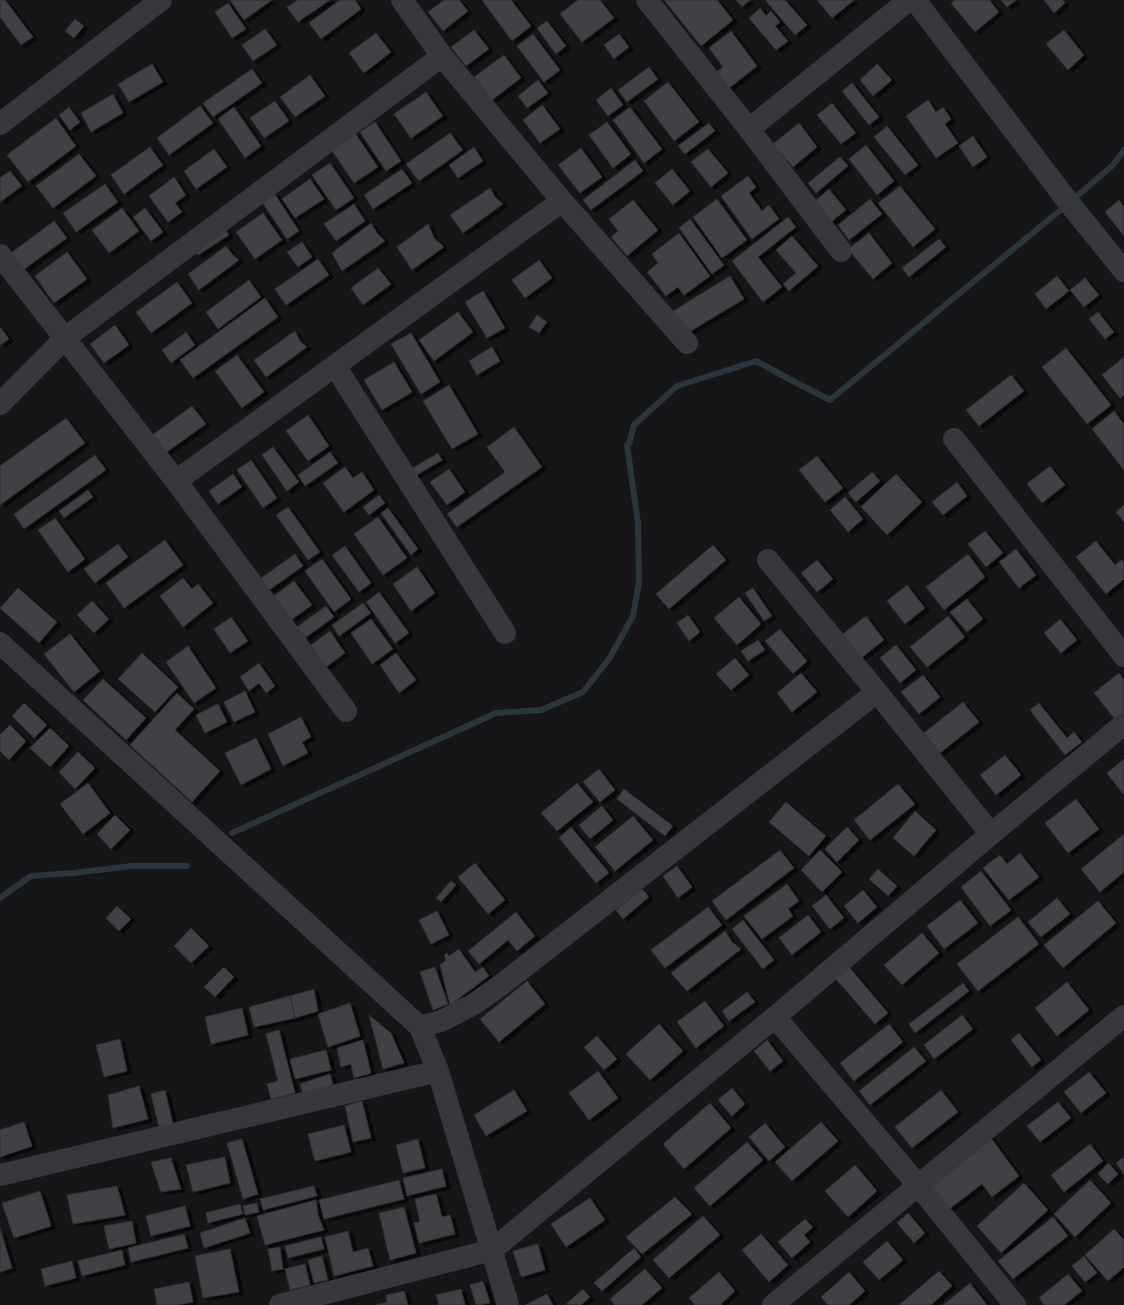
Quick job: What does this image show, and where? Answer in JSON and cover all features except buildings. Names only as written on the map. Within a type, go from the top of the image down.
[{"type":"street","points":[[0,124],[135,7],[161,0]]},
{"type":"street","points":[[402,0],[442,56],[562,201],[687,343]]},
{"type":"street","points":[[647,0],[749,129],[841,251]]},
{"type":"street","points":[[749,129],[908,0]]},
{"type":"street","points":[[915,0],[1069,203],[1124,271]]},
{"type":"street","points":[[0,404],[65,338],[442,56]]},
{"type":"street","points":[[176,481],[562,201]]},
{"type":"street","points":[[0,254],[176,481],[346,711]]},
{"type":"street","points":[[335,366],[505,633]]},
{"type":"street","points":[[954,440],[1124,656]]},
{"type":"street","points":[[768,560],[877,692],[991,834]]},
{"type":"street","points":[[0,643],[420,1027],[438,1071],[508,1305]]},
{"type":"street","points":[[420,1027],[441,1021],[474,1004],[501,985],[877,692]]},
{"type":"street","points":[[280,1305],[492,1250],[775,1017],[991,834],[1124,724]]},
{"type":"street","points":[[773,1305],[1124,1016]]},
{"type":"street","points":[[775,1017],[918,1185],[1015,1305]]},
{"type":"street","points":[[0,1175],[438,1071]]},
{"type":"waterway","points":[[232,833],[496,713],[541,710],[583,692],[609,659],[633,616],[639,582],[638,523],[627,445],[629,444],[634,425],[677,386],[756,361],[830,400],[1069,203],[1113,165],[1124,150]]},
{"type":"waterway","points":[[0,898],[31,876],[132,866],[187,866]]}]
